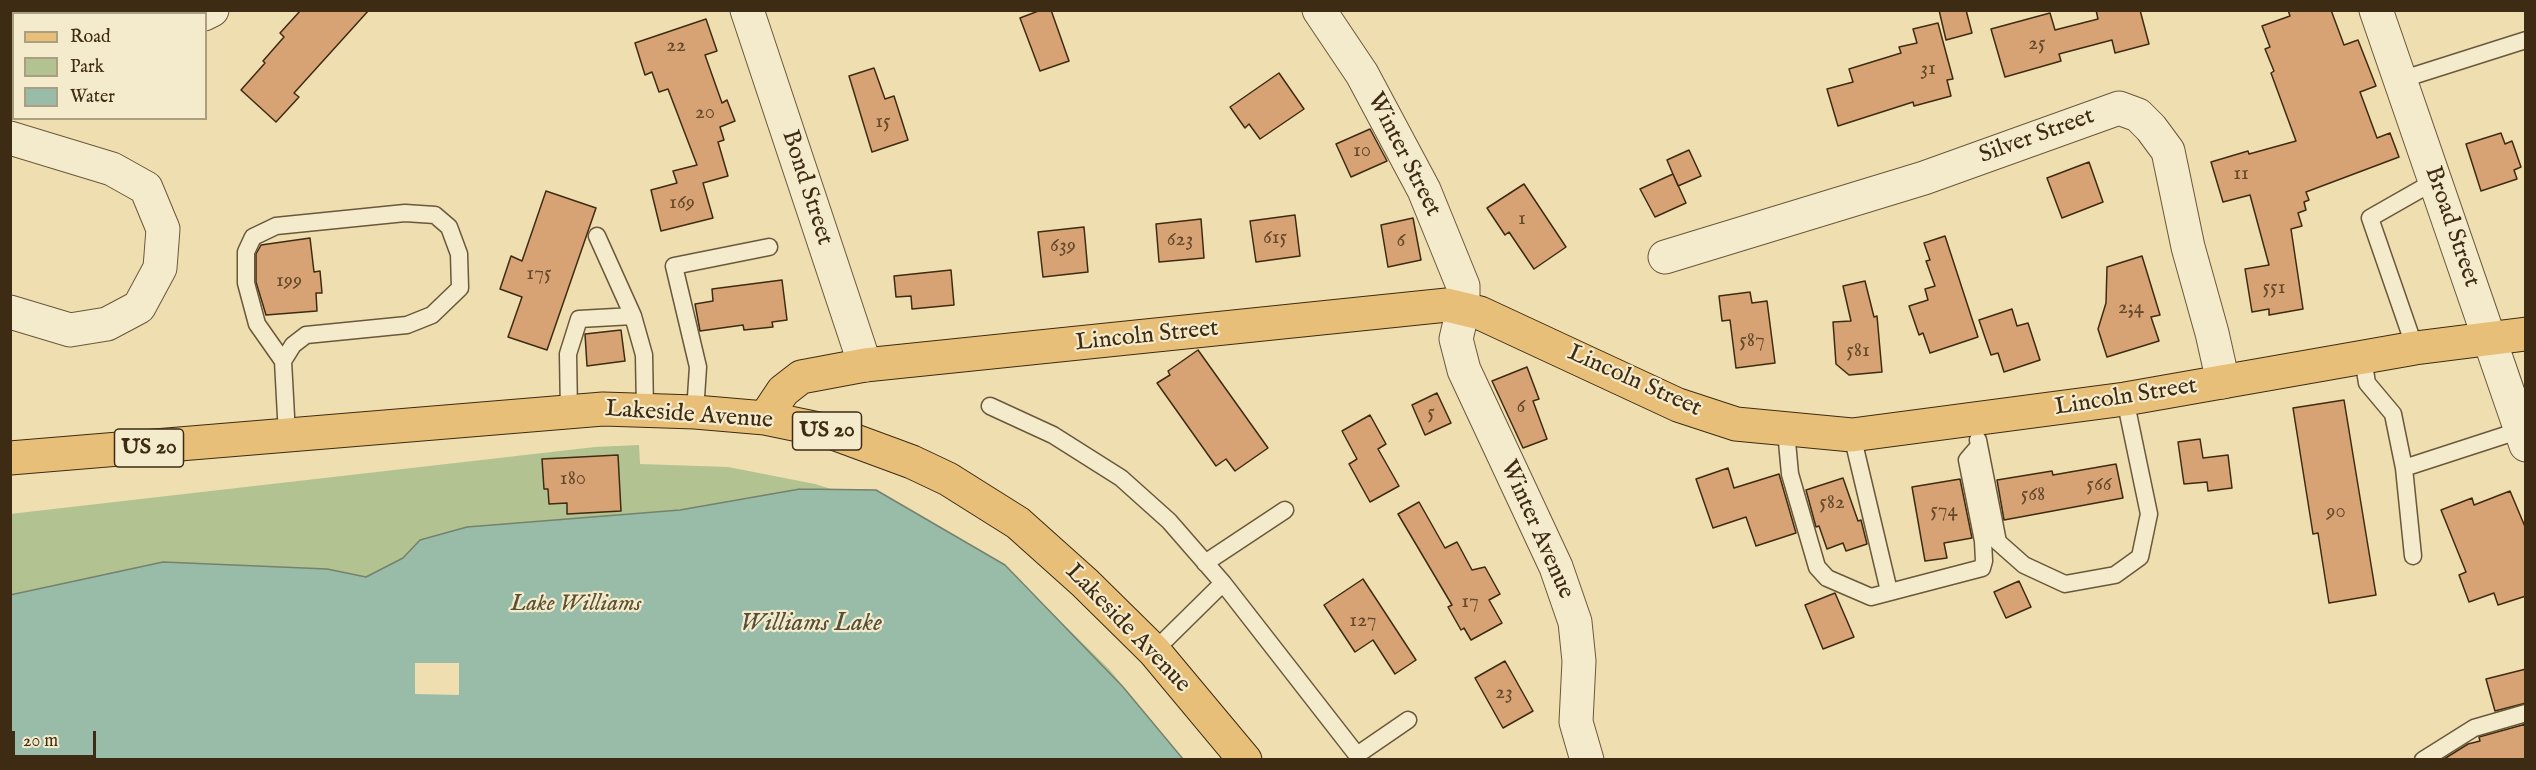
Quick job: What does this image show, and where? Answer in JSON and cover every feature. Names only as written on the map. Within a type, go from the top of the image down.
[{"type":"main road","name":"Lincoln Street","points":[[765,418],[783,391],[801,377],[865,365],[1100,343],[1400,308],[1447,305],[1480,313],[1678,405],[1737,424],[1786,431],[1852,435],[1977,434],[2125,399],[2415,348],[2526,334]]},
{"type":"main road","name":"Lakeside Avenue","points":[[10,458],[569,412],[645,410],[695,412],[765,418],[828,431],[871,446],[948,479],[987,502],[1051,551],[1154,651],[1245,759]]},
{"type":"street","name":"Bond Street","points":[[747,10],[865,365]]},
{"type":"street","name":"Winter Street","points":[[1319,10],[1362,74],[1424,190],[1463,286],[1463,309]]},
{"type":"street","name":"Broad Street","points":[[2376,10],[2523,437]]},
{"type":"street","name":"Silver Street","points":[[1665,257],[1924,178],[2119,108],[2138,115],[2168,151],[2188,247],[2223,382]]},
{"type":"street","points":[[10,138],[112,169],[146,188],[163,229],[160,268],[139,307],[107,324],[70,330],[10,312]]},
{"type":"street","name":"Winter Avenue","points":[[1463,309],[1456,339],[1464,370],[1556,567],[1575,622],[1579,661],[1576,722],[1587,759]]},
{"type":"lane","points":[[2400,80],[2526,40]]},
{"type":"lane","points":[[2415,348],[2370,218],[2435,181]]},
{"type":"lane","points":[[283,362],[293,345],[306,335],[407,325],[432,315],[460,288],[459,254],[449,227],[435,215],[405,213],[276,226],[253,237],[246,252],[246,284],[257,324],[283,362],[287,435]]},
{"type":"lane","points":[[597,236],[633,316],[644,355],[645,410]]},
{"type":"lane","points":[[695,412],[698,367],[674,266],[769,247]]},
{"type":"lane","points":[[569,412],[568,354],[579,319],[633,316]]},
{"type":"lane","points":[[2363,358],[2367,383],[2393,414],[2404,468],[2413,556]]},
{"type":"lane","points":[[1977,434],[1998,542],[2024,565],[2065,584],[2115,575],[2140,557],[2148,514],[2125,399]]},
{"type":"lane","points":[[990,406],[1053,435],[1120,478],[1168,521],[1223,583],[1357,755],[1408,720]]},
{"type":"lane","points":[[1786,431],[1790,474],[1817,567],[1827,578],[1871,597],[1982,568],[1983,541],[1967,460],[1977,434]]},
{"type":"lane","points":[[1852,435],[1889,591]]},
{"type":"lane","points":[[2404,468],[2523,437]]},
{"type":"lane","points":[[1205,563],[1285,510]]},
{"type":"lane","points":[[1154,651],[1223,583]]},
{"type":"lane","points":[[2423,759],[2474,728],[2526,713]]},
{"type":"green space","name":"Williams Lake","points":[[639,445],[640,464],[728,467],[815,484],[857,497],[1046,607],[1109,669],[1183,759],[11,759],[10,514],[595,447]]},
{"type":"water","name":"Williams Lake","points":[[800,489],[876,490],[1005,565],[1123,687],[1183,759],[11,759],[10,595],[163,562],[327,569],[366,577],[403,558],[420,540],[467,527],[680,510]]},
{"type":"pier","points":[[415,663],[459,663],[459,695],[415,694]]},
{"type":"building","points":[[301,10],[369,10],[294,93],[299,97],[276,122],[241,90],[284,37],[280,33]]},
{"type":"building","points":[[1041,10],[1051,10],[1069,61],[1040,71],[1020,18]]},
{"type":"building","points":[[1939,10],[1966,10],[1972,33],[1946,40]]},
{"type":"building","points":[[2096,10],[2140,10],[2149,44],[2115,53],[2112,40],[2059,54],[2061,61],[2005,77],[1991,29],[2050,13],[2055,30],[2098,19]]},
{"type":"building","points":[[2288,10],[2331,10],[2344,45],[2358,40],[2376,86],[2360,92],[2377,138],[2390,133],[2399,157],[2306,192],[2309,200],[2304,202],[2306,210],[2298,213],[2302,226],[2291,229],[2303,309],[2269,315],[2269,309],[2252,312],[2245,269],[2269,265],[2250,195],[2223,202],[2211,162],[2248,151],[2249,154],[2296,141],[2271,73],[2274,71],[2265,49],[2270,47],[2262,26],[2290,16]]},
{"type":"building","points":[[706,19],[717,51],[705,55],[722,103],[727,100],[735,121],[720,127],[724,140],[718,142],[728,176],[703,183],[713,218],[661,231],[651,190],[677,183],[673,171],[697,165],[668,89],[659,92],[652,72],[645,75],[635,43]]},
{"type":"building","points":[[1938,23],[1953,79],[1947,80],[1951,96],[1914,106],[1913,102],[1838,126],[1827,89],[1853,82],[1849,69],[1901,53],[1899,47],[1917,43],[1913,29]]},
{"type":"building","points":[[874,68],[885,99],[894,96],[908,140],[872,152],[849,76]]},
{"type":"building","points":[[1279,73],[1304,109],[1260,139],[1249,124],[1245,128],[1230,107]]},
{"type":"building","points":[[1370,129],[1387,161],[1351,177],[1336,144]]},
{"type":"building","points":[[2501,133],[2505,144],[2512,141],[2521,167],[2514,170],[2517,179],[2481,191],[2466,144]]},
{"type":"building","points":[[1689,150],[1701,176],[1678,186],[1667,160]]},
{"type":"building","points":[[2089,162],[2103,202],[2062,218],[2047,178]]},
{"type":"building","points":[[1673,174],[1686,203],[1655,217],[1640,189]]},
{"type":"building","points":[[1524,184],[1566,247],[1534,269],[1509,232],[1505,235],[1487,208]]},
{"type":"building","points":[[546,191],[596,208],[547,350],[508,337],[522,297],[500,289],[511,256],[522,261]]},
{"type":"building","points":[[1295,215],[1300,256],[1256,262],[1250,221]]},
{"type":"building","points":[[1413,218],[1421,260],[1388,267],[1381,225]]},
{"type":"building","points":[[1201,219],[1204,258],[1159,262],[1156,224]]},
{"type":"building","points":[[1084,227],[1088,272],[1043,277],[1038,232]]},
{"type":"building","points":[[1945,236],[1978,337],[1930,353],[1923,333],[1919,335],[1909,306],[1928,300],[1925,289],[1935,286],[1926,261],[1930,260],[1924,243]]},
{"type":"building","points":[[310,238],[314,272],[320,271],[322,293],[316,293],[317,311],[266,315],[256,282],[256,254],[261,245]]},
{"type":"building","points":[[2142,256],[2160,315],[2151,317],[2159,341],[2107,357],[2098,329],[2106,303],[2107,267]]},
{"type":"building","points":[[951,270],[954,305],[912,309],[911,296],[896,297],[894,276]]},
{"type":"building","points":[[782,280],[787,320],[772,322],[773,327],[744,330],[743,325],[700,331],[695,304],[713,301],[712,289]]},
{"type":"building","points":[[1865,281],[1874,317],[1877,316],[1882,372],[1849,375],[1836,364],[1833,322],[1851,321],[1843,286]]},
{"type":"building","points":[[1750,292],[1752,303],[1767,301],[1775,363],[1736,368],[1730,320],[1722,321],[1719,296]]},
{"type":"building","points":[[2012,309],[2017,326],[2028,323],[2040,360],[2004,372],[1998,353],[1991,355],[1979,320]]},
{"type":"building","points":[[621,330],[625,361],[587,366],[585,334]]},
{"type":"building","points":[[1198,350],[1268,448],[1235,471],[1226,459],[1216,466],[1157,383],[1170,375],[1168,371]]},
{"type":"building","points":[[1527,367],[1539,399],[1533,401],[1547,439],[1523,448],[1492,381]]},
{"type":"building","points":[[1437,393],[1451,423],[1425,435],[1412,405]]},
{"type":"building","points":[[2344,400],[2376,595],[2329,603],[2318,533],[2313,534],[2293,408]]},
{"type":"building","points":[[1370,415],[1386,444],[1378,449],[1399,486],[1370,502],[1349,464],[1357,459],[1342,431]]},
{"type":"building","points":[[2200,439],[2203,458],[2228,455],[2232,488],[2208,491],[2207,482],[2184,484],[2178,442]]},
{"type":"building","points":[[618,455],[621,511],[567,514],[567,503],[549,504],[548,489],[544,489],[542,459]]},
{"type":"building","points":[[2116,464],[2123,498],[2004,520],[1997,480],[2052,471],[2053,475]]},
{"type":"building","points":[[1728,468],[1734,488],[1779,474],[1796,533],[1756,546],[1746,517],[1713,528],[1696,479]]},
{"type":"building","points":[[1843,478],[1858,521],[1861,520],[1867,544],[1846,551],[1843,543],[1827,549],[1819,526],[1816,527],[1806,490]]},
{"type":"building","points":[[1960,479],[1972,538],[1944,543],[1947,558],[1925,561],[1912,487]]},
{"type":"building","points":[[2510,491],[2526,529],[2526,596],[2498,605],[2494,593],[2469,602],[2459,575],[2466,572],[2441,510],[2472,498],[2474,505]]},
{"type":"building","points":[[1419,502],[1445,548],[1457,542],[1472,570],[1485,567],[1500,594],[1489,600],[1502,623],[1471,640],[1464,628],[1461,630],[1448,607],[1452,605],[1398,514]]},
{"type":"building","points":[[1363,579],[1416,660],[1395,674],[1373,640],[1355,652],[1324,605]]},
{"type":"building","points":[[2019,581],[2031,607],[2006,618],[1994,592]]},
{"type":"building","points":[[1835,593],[1854,637],[1823,649],[1805,605]]},
{"type":"building","points":[[1505,661],[1533,711],[1503,728],[1475,678]]},
{"type":"building","points":[[2526,669],[2526,703],[2495,711],[2486,679]]},
{"type":"building","points":[[2526,724],[2526,759],[2444,759],[2468,744],[2480,741],[2479,737]]},
{"type":"park label","name":"Lake Williams","points":[[576,605]]}]
